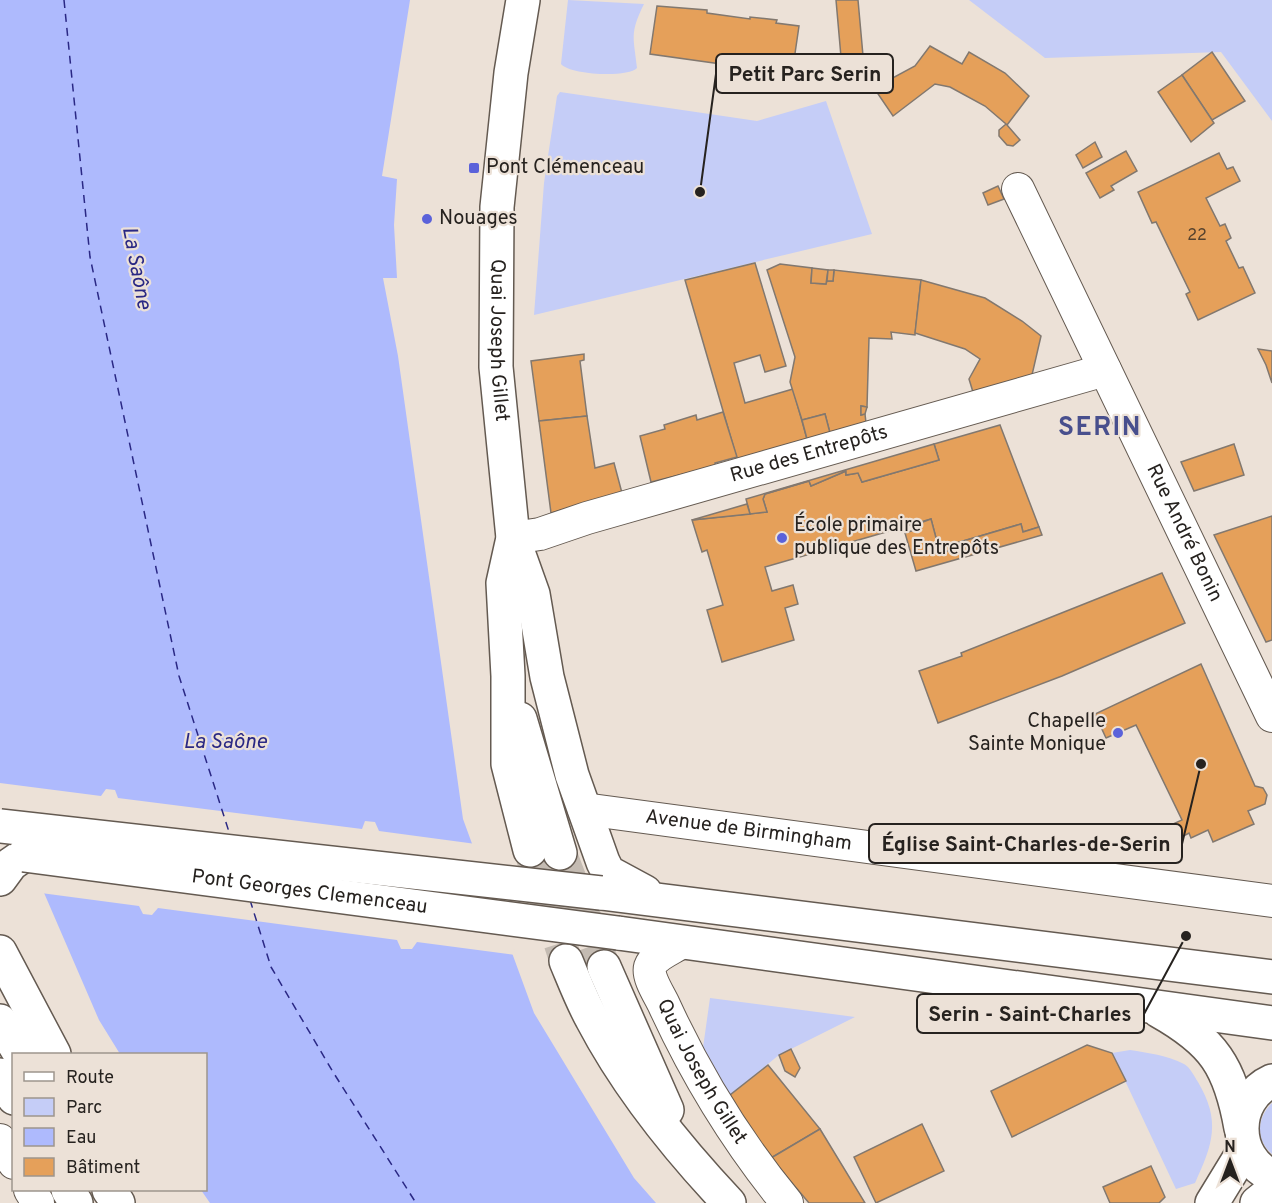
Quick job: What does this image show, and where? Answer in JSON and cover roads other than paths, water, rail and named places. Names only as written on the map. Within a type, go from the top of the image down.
[{"type":"main road","name":"Quai Joseph Gillet","points":[[523,0],[511,73],[496,227],[496,367],[512,501],[513,538],[503,583],[508,676],[550,826],[545,851]]},
{"type":"main road","name":"Quai Joseph Gillet","points":[[513,538],[529,580],[547,677],[572,775],[608,872],[660,900]]},
{"type":"main road","name":"Pont Georges Clemenceau","points":[[0,826],[660,900]]},
{"type":"main road","name":"Pont Georges Clemenceau","points":[[12,854],[682,942]]},
{"type":"main road","points":[[0,879],[11,864],[12,854]]},
{"type":"main road","points":[[660,900],[1272,977]]},
{"type":"main road","points":[[682,942],[1272,1023]]},
{"type":"main road","points":[[0,952],[53,1053]]},
{"type":"main road","name":"Quai Joseph Gillet","points":[[566,961],[591,1019],[628,1079],[686,1154],[729,1203]]},
{"type":"main road","name":"Quai Joseph Gillet","points":[[603,967],[686,1154]]},
{"type":"main road","points":[[1149,1006],[1183,1025],[1218,1057],[1235,1093],[1243,1138],[1255,1163],[1272,1176]]},
{"type":"main road","points":[[0,1021],[19,1053]]},
{"type":"main road","points":[[0,1075],[12,1095]]},
{"type":"main road","points":[[1212,1203],[1243,1138],[1244,1110],[1252,1096],[1272,1081]]},
{"type":"main road","points":[[1257,1203],[1272,1191]]},
{"type":"street","name":"Rue André Bonin","points":[[1018,189],[1272,716]]},
{"type":"street","name":"Rue des Entrepôts","points":[[513,538],[540,534],[587,518],[1105,370]]},
{"type":"street","name":"Avenue de Birmingham","points":[[584,809],[1272,901]]},
{"type":"street","name":"Quai Joseph Gillet","points":[[682,942],[663,953],[650,966],[655,987],[690,1059],[722,1116],[787,1203]]},
{"type":"water","name":"La Saône","points":[[0,0],[410,0],[382,176],[397,179],[394,225],[397,278],[383,278],[398,356],[463,819],[534,1013],[634,1178],[656,1203],[210,1203],[202,1191],[207,1191],[207,1053],[119,1053],[99,1020],[0,791]]},
{"type":"tunnel","points":[[530,850],[566,961]]},
{"type":"tunnel","points":[[560,853],[604,967]]},
{"type":"place","name":"Pont Clémenceau","points":[[474,168]]},
{"type":"place","name":"Petit Parc Serin","points":[[700,192]]},
{"type":"place","name":"Nouages","points":[[427,219]]},
{"type":"place","name":"École primaire publique des Entrepôts","points":[[782,538]]},
{"type":"place","name":"Chapelle Sainte Monique","points":[[1118,733]]},
{"type":"place","name":"Église Saint-Charles-de-Serin","points":[[1201,764]]},
{"type":"place","name":"Serin - Saint-Charles","points":[[1186,936]]},
{"type":"district","name":"SERIN","points":[[1100,428]]}]
